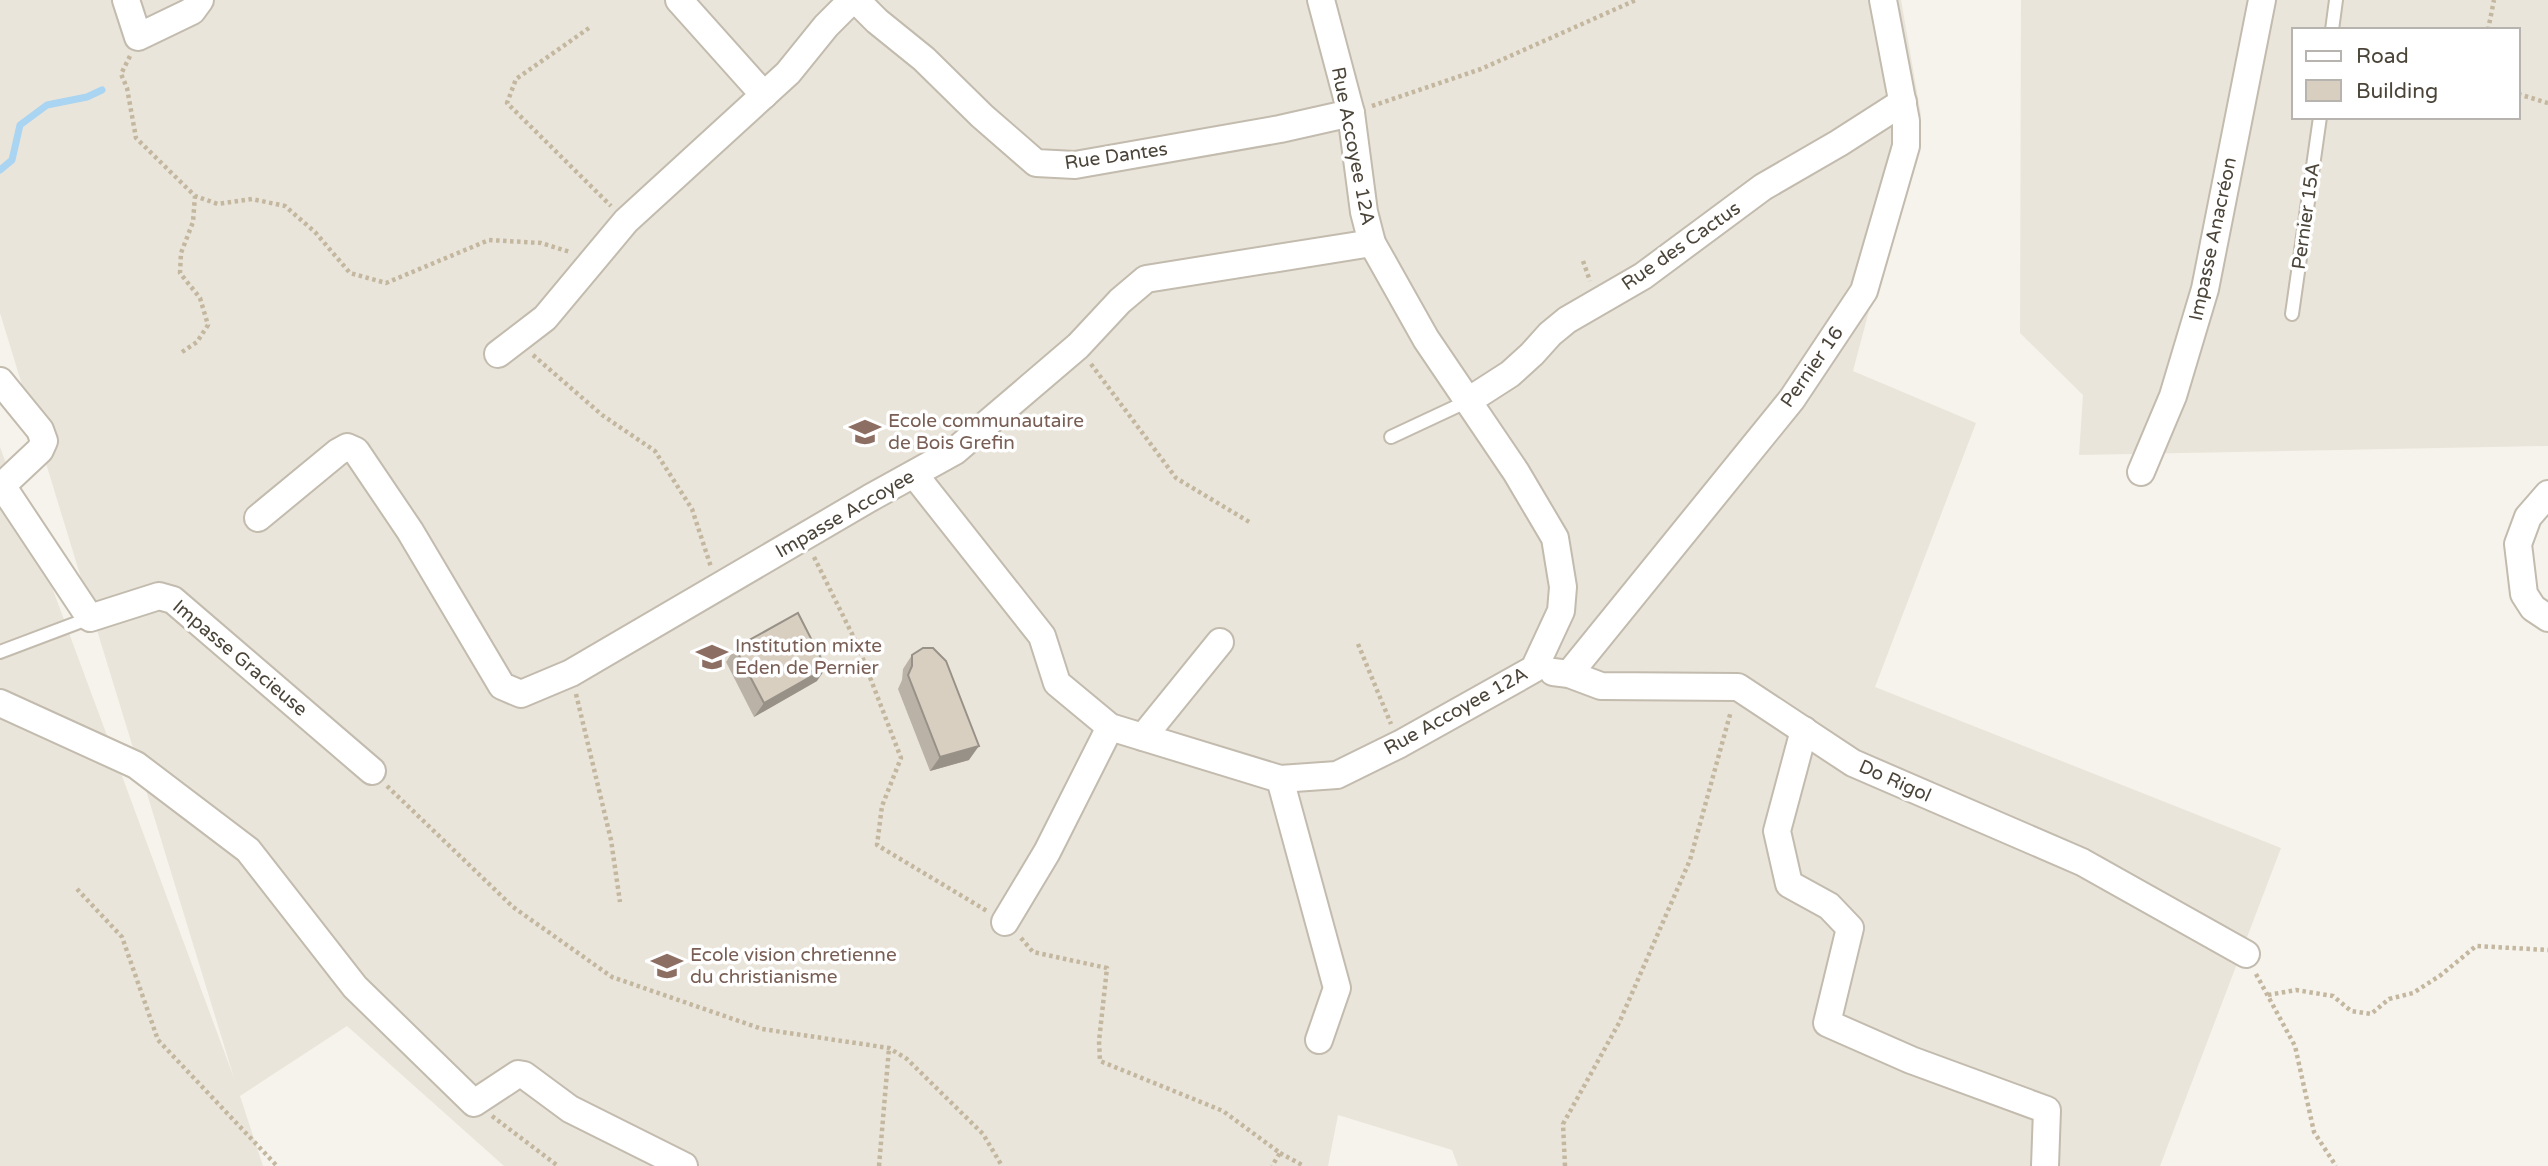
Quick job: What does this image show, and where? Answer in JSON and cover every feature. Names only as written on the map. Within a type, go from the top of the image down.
[{"type":"street","points":[[126,0],[138,37],[192,11],[200,0]]},
{"type":"street","points":[[680,0],[764,96]]},
{"type":"street","name":"Rue Dantes","points":[[498,354],[545,318],[626,221],[788,73],[826,26],[854,0],[924,59],[982,116],[1036,163],[1074,165],[1267,131],[1351,113]]},
{"type":"street","name":"Rue Accoyee 12A","points":[[914,474],[1042,636],[1057,683],[1110,727],[1280,779],[1337,775],[1400,744],[1534,669],[1561,611],[1563,587],[1555,538],[1516,472],[1426,339],[1372,243],[1364,212],[1351,113],[1321,0]]},
{"type":"street","name":"Pernier 16","points":[[1569,674],[1792,399],[1864,291],[1906,146],[1906,121],[1883,0]]},
{"type":"street","name":"Impasse Anacréon","points":[[2141,472],[2173,396],[2205,289],[2262,0]]},
{"type":"street","name":"Rue des Cactus","points":[[1468,401],[1510,374],[1567,320],[1643,276],[1763,187],[1903,102]]},
{"type":"street","name":"Impasse Accoyee","points":[[258,518],[346,447],[356,451],[410,531],[502,686],[521,694],[571,673],[955,451],[1078,346],[1120,301],[1146,279],[1372,243]]},
{"type":"street","points":[[0,381],[40,430],[44,441],[40,450],[7,481],[5,490],[90,618]]},
{"type":"street","points":[[2548,494],[2528,517],[2518,544],[2524,594],[2533,608],[2548,618]]},
{"type":"street","name":"Impasse Gracieuse","points":[[90,618],[159,596],[173,600],[372,771]]},
{"type":"street","points":[[1143,737],[1220,642]]},
{"type":"street","points":[[1534,669],[1569,674],[1601,686],[1738,687]]},
{"type":"street","name":"Do Rigol","points":[[1738,687],[1853,763],[2082,862],[2246,954]]},
{"type":"street","points":[[0,703],[136,765],[248,850],[355,987],[474,1103],[518,1074],[524,1075],[570,1109],[684,1166]]},
{"type":"street","points":[[1005,922],[1047,852],[1110,727]]},
{"type":"street","points":[[1804,730],[1777,831],[1789,884],[1829,906],[1850,928],[1828,1023],[1911,1060],[2047,1110],[2045,1166]]},
{"type":"street","points":[[1280,779],[1337,988],[1319,1040]]},
{"type":"lane","points":[[2332,28],[2336,0]]},
{"type":"lane","name":"Pernier 15A","points":[[2292,314],[2320,119]]},
{"type":"lane","points":[[1391,437],[1468,401]]},
{"type":"lane","points":[[0,652],[90,618]]},
{"type":"path","points":[[1351,113],[1481,69],[1636,0]]},
{"type":"path","points":[[2488,28],[2494,0]]},
{"type":"path","points":[[589,28],[516,79],[507,103],[626,221]]},
{"type":"path","points":[[138,37],[121,74],[127,88],[136,138],[195,196],[218,204],[253,199],[285,206],[315,232],[350,273],[386,283],[489,240],[541,243],[594,260]]},
{"type":"path","points":[[2520,95],[2548,103]]},
{"type":"path","points":[[181,352],[197,342],[208,325],[200,298],[180,272],[181,253],[193,222],[195,196]]},
{"type":"path","points":[[519,338],[529,352],[601,415],[655,451],[692,509],[714,576],[721,587]]},
{"type":"path","points":[[1078,346],[1176,478],[1251,523]]},
{"type":"path","points":[[805,537],[858,646],[901,758],[882,806],[877,845],[1005,922],[1034,953],[1107,968],[1099,1041],[1100,1061],[1223,1111],[1280,1153],[1304,1166]]},
{"type":"path","points":[[1358,644],[1400,744]]},
{"type":"path","points":[[571,673],[611,840],[620,902]]},
{"type":"path","points":[[1565,1166],[1563,1124],[1619,1023],[1690,860],[1738,687]]},
{"type":"path","points":[[372,771],[513,907],[612,977],[762,1029],[890,1048],[907,1059],[983,1134],[1002,1166]]},
{"type":"path","points":[[76,889],[122,937],[158,1040],[277,1166]]},
{"type":"path","points":[[2267,995],[2296,990],[2333,996],[2351,1011],[2371,1014],[2389,999],[2413,993],[2476,946],[2548,950]]},
{"type":"path","points":[[2246,954],[2295,1046],[2314,1132],[2336,1166]]},
{"type":"path","points":[[878,1166],[890,1048]]},
{"type":"path","points":[[474,1103],[558,1166]]},
{"type":"path","points":[[1272,1166],[1280,1153]]},
{"type":"shaded area","points":[[0,0],[1901,0],[1921,115],[1853,371],[1976,423],[1875,687],[2281,848],[2160,1166],[1458,1166],[1452,1150],[1338,1115],[1328,1166],[504,1166],[347,1026],[240,1096],[263,1166],[0,1166],[0,447],[234,1078],[0,313]]},
{"type":"shaded area","points":[[2021,0],[2548,0],[2548,446],[2079,455],[2083,395],[2020,333]]},
{"type":"building","points":[[798,613],[826,668],[764,703],[735,648]]},
{"type":"building","points":[[923,648],[933,648],[946,661],[979,746],[940,757],[908,675],[912,666],[912,655]]},
{"type":"waterway","points":[[0,170],[12,160],[20,125],[47,105],[87,97],[102,90]]},
{"type":"place","name":"Ecole communautaire de Bois Grefin","points":[[865,432]]},
{"type":"place","name":"Institution mixte Eden de Pernier","points":[[712,657]]},
{"type":"place","name":"Ecole vision chretienne du christianisme","points":[[667,966]]}]
